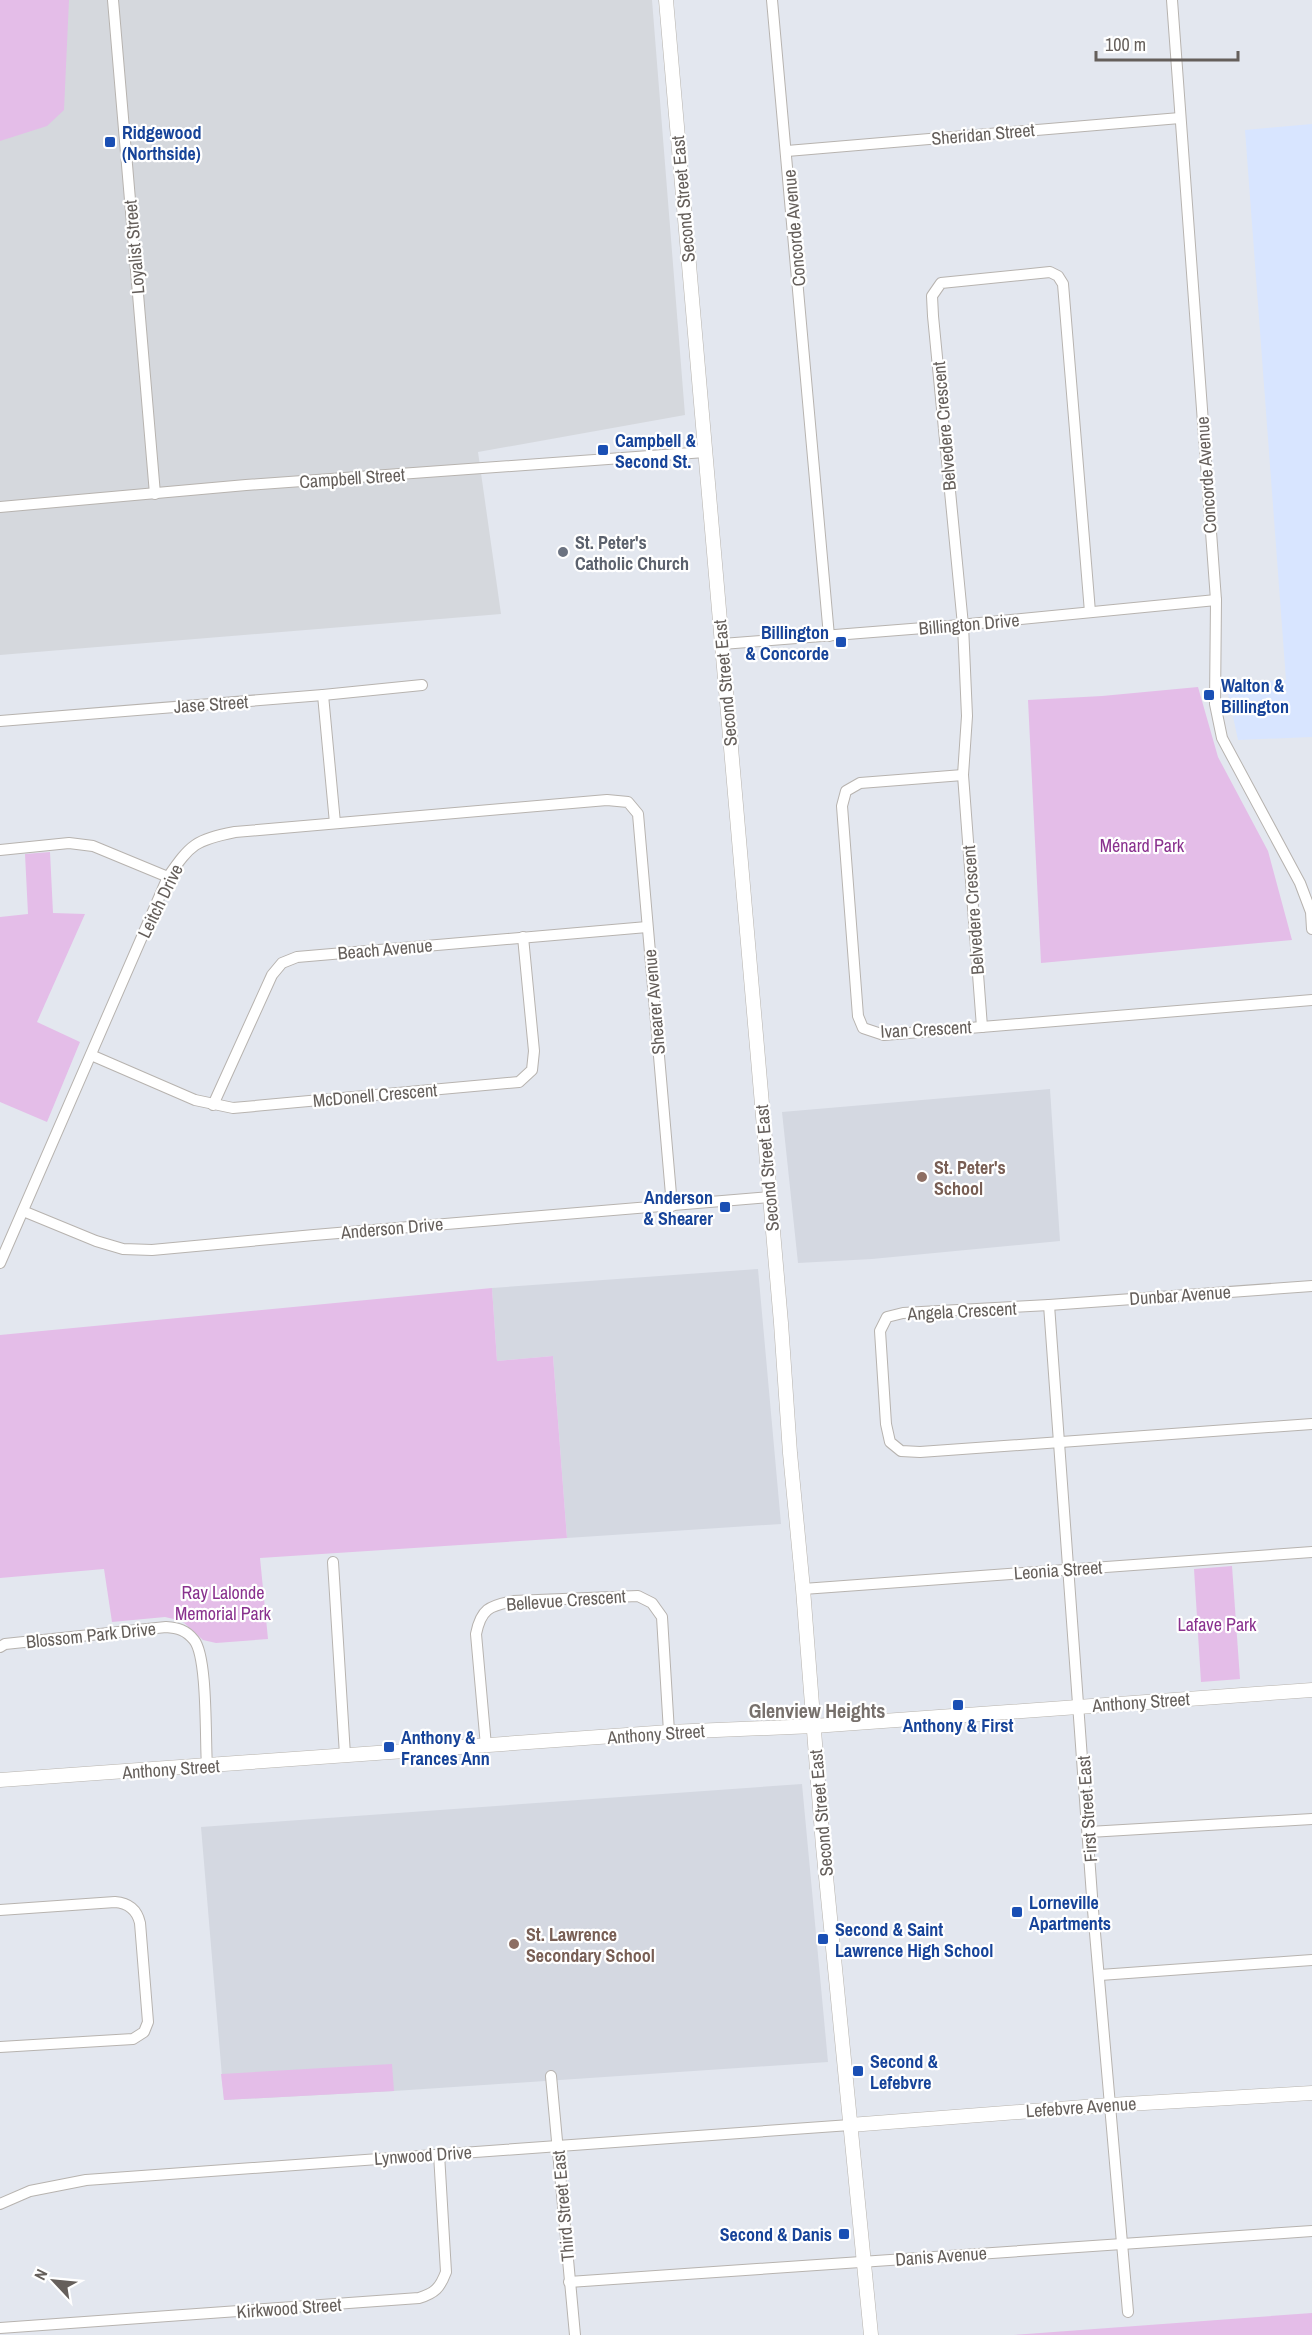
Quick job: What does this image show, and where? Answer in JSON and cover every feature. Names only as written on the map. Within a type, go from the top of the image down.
[{"type":"main road","name":"Second Street East","points":[[666,0],[814,1726],[871,2335]]},
{"type":"main road","name":"Anthony Street","points":[[0,1780],[669,1732],[814,1726],[1312,1690]]},
{"type":"main road","name":"Lefebvre Avenue","points":[[850,2125],[1110,2104],[1312,2093]]},
{"type":"street","name":"Loyalist Street","points":[[113,0],[155,494]]},
{"type":"street","name":"Concorde Avenue","points":[[772,0],[830,636]]},
{"type":"street","name":"Concorde Avenue","points":[[1172,0],[1216,600],[1215,704],[1222,738],[1300,883],[1311,912],[1312,928]]},
{"type":"street","name":"Sheridan Street","points":[[787,151],[1180,117]]},
{"type":"street","name":"Belvedere Crescent","points":[[982,1027],[963,775],[967,716],[963,625],[932,296],[941,283],[1050,272],[1058,276],[1063,284],[1090,612]]},
{"type":"street","name":"Campbell Street","points":[[0,507],[705,452]]},
{"type":"street","name":"Billington Drive","points":[[722,644],[963,625],[1216,600]]},
{"type":"street","name":"Jase Street","points":[[0,721],[324,696],[422,685]]},
{"type":"street","points":[[324,696],[335,823]]},
{"type":"street","name":"Ivan Crescent","points":[[963,775],[860,783],[846,791],[842,806],[858,1016],[863,1028],[884,1035],[1312,1000]]},
{"type":"street","name":"Leitch Drive","points":[[0,1263],[168,877],[187,850],[209,837],[235,832],[607,800],[628,801]]},
{"type":"street","name":"Shearer Avenue","points":[[628,801],[638,814],[672,1206]]},
{"type":"street","points":[[0,850],[69,843],[93,846],[168,877]]},
{"type":"street","name":"Beach Avenue","points":[[213,1105],[272,975],[282,963],[297,957],[647,927]]},
{"type":"street","name":"McDonell Crescent","points":[[91,1055],[195,1100],[233,1108],[519,1082],[532,1070],[534,1051],[523,938]]},
{"type":"street","name":"Anderson Drive","points":[[23,1211],[96,1241],[123,1249],[152,1250],[769,1197]]},
{"type":"street","name":"Dunbar Avenue","points":[[1049,1305],[1312,1286]]},
{"type":"street","name":"First Street East","points":[[1049,1305],[1128,2312]]},
{"type":"street","name":"Angela Crescent","points":[[1049,1305],[903,1313],[887,1317],[880,1331],[886,1424],[890,1442],[901,1451],[920,1452],[1058,1442]]},
{"type":"street","points":[[1058,1442],[1312,1424]]},
{"type":"street","name":"Leonia Street","points":[[803,1589],[1312,1552]]},
{"type":"street","points":[[333,1562],[345,1755]]},
{"type":"street","name":"Bellevue Crescent","points":[[486,1746],[476,1634],[480,1616],[493,1605],[513,1601],[638,1596],[652,1603],[662,1617],[669,1732]]},
{"type":"street","name":"Blossom Park Drive","points":[[0,1647],[5,1644],[166,1627],[181,1628],[195,1642],[202,1661],[207,1766]]},
{"type":"street","points":[[1089,1832],[1312,1819]]},
{"type":"street","points":[[0,1910],[116,1902],[129,1906],[136,1912],[140,1922],[148,2022],[144,2032],[133,2039],[0,2047]]},
{"type":"street","points":[[1100,1975],[1312,1960]]},
{"type":"street","name":"Third Street East","points":[[550,2076],[575,2335]]},
{"type":"street","name":"Lynwood Drive","points":[[0,2204],[30,2191],[86,2180],[850,2125]]},
{"type":"street","name":"Kirkwood Street","points":[[0,2328],[419,2298],[432,2294],[440,2287],[446,2272],[439,2154]]},
{"type":"street","name":"Danis Avenue","points":[[569,2282],[1312,2231]]},
{"type":"shaded area","points":[[0,0],[652,0],[685,415],[478,452],[501,614],[0,655]]},
{"type":"shaded area","points":[[1312,124],[1312,737],[1238,740],[1226,684],[1286,680],[1245,130]]},
{"type":"shaded area","name":"St. Peter's School","points":[[1050,1089],[1060,1241],[872,1259],[798,1263],[782,1112]]},
{"type":"shaded area","points":[[758,1269],[781,1524],[567,1538],[553,1356],[497,1361],[492,1288]]},
{"type":"shaded area","name":"St. Lawrence Secondary School","points":[[802,1784],[828,2062],[224,2100],[201,1827]]},
{"type":"green space","points":[[0,0],[69,0],[64,110],[47,126],[0,141]]},
{"type":"green space","name":"Ménard Park","points":[[1198,687],[1218,757],[1268,851],[1292,940],[1041,963],[1028,700]]},
{"type":"green space","points":[[50,852],[53,913],[85,914],[37,1022],[80,1042],[47,1122],[0,1102],[0,917],[28,914],[25,854]]},
{"type":"green space","name":"Ray Lalonde Memorial Park","points":[[492,1288],[497,1361],[553,1356],[567,1538],[260,1558],[268,1639],[216,1643],[203,1640],[182,1621],[165,1617],[112,1622],[104,1569],[0,1578],[0,1335]]},
{"type":"green space","name":"Lafave Park","points":[[1232,1566],[1240,1679],[1201,1682],[1194,1569]]},
{"type":"green space","points":[[392,2064],[394,2091],[224,2100],[221,2074]]},
{"type":"green space","points":[[1312,2313],[1312,2335],[1013,2335]]},
{"type":"place","name":"Ridgewood (Northside)","points":[[110,142]]},
{"type":"place","name":"Campbell & Second St.","points":[[603,450]]},
{"type":"place","name":"St. Peter's Catholic Church","points":[[563,552]]},
{"type":"place","name":"Billington & Concorde","points":[[841,642]]},
{"type":"place","name":"Walton & Billington","points":[[1209,695]]},
{"type":"place","name":"St. Peter's School","points":[[922,1177]]},
{"type":"place","name":"Anderson & Shearer","points":[[725,1207]]},
{"type":"place","name":"Anthony & First","points":[[958,1705]]},
{"type":"place","name":"Anthony & Frances Ann","points":[[389,1747]]},
{"type":"place","name":"Lorneville Apartments","points":[[1017,1912]]},
{"type":"place","name":"Second & Saint Lawrence High School","points":[[823,1939]]},
{"type":"place","name":"St. Lawrence Secondary School","points":[[514,1944]]},
{"type":"place","name":"Second & Lefebvre","points":[[858,2071]]},
{"type":"place","name":"Second & Danis","points":[[844,2234]]},
{"type":"district","name":"Glenview Heights","points":[[817,1710]]}]
